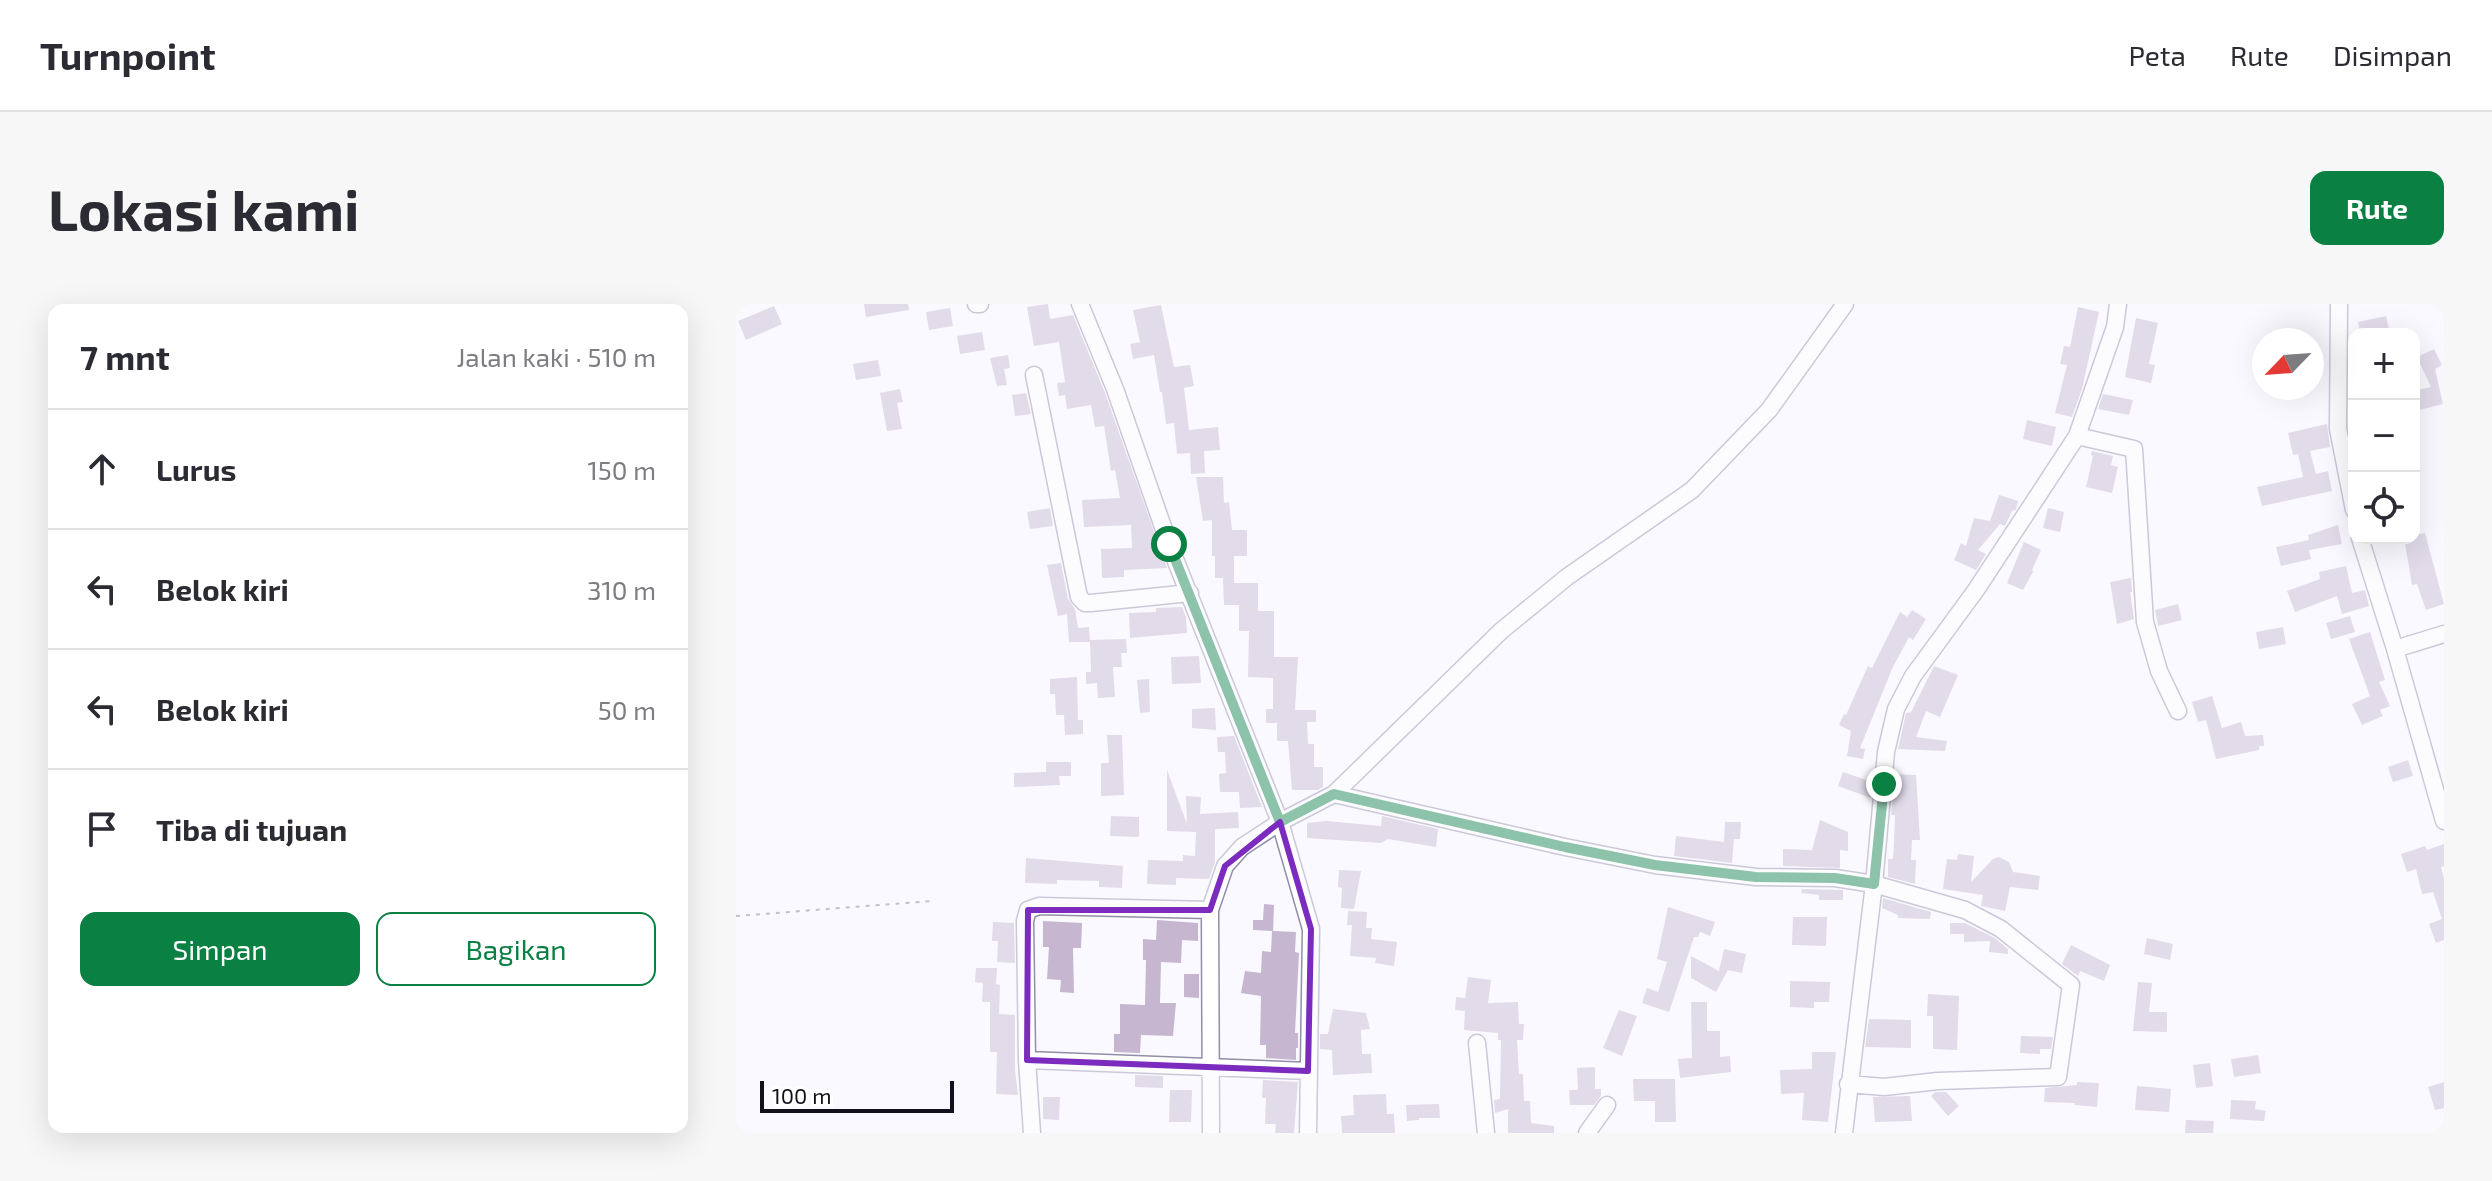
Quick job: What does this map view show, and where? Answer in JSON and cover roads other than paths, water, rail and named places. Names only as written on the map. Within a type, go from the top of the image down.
[{"type":"street","points":[[1080,304],[1115,389],[1169,544],[1280,822],[1311,929],[1308,1133]]},
{"type":"street","points":[[1211,1133],[1220,1069],[1210,910],[1225,866],[1242,847],[1280,822],[1334,794],[1501,631],[1567,577],[1692,490],[1769,410],[1845,304]]},
{"type":"street","points":[[1844,1133],[1890,729],[1902,695],[1913,676],[1976,590],[2077,436],[2115,327],[2118,304]]},
{"type":"street","points":[[2339,304],[2338,429],[2348,480]]},
{"type":"street","points":[[1034,375],[1079,597],[1085,603],[1091,603],[1190,593]]},
{"type":"street","points":[[2077,436],[2134,449],[2145,622],[2159,671],[2178,711]]},
{"type":"street","points":[[2362,544],[2444,821]]},
{"type":"street","points":[[2395,649],[2444,634]]},
{"type":"street","points":[[1334,794],[1655,865],[1756,877],[1835,878],[1874,884],[1965,910],[2001,929],[2071,985],[2058,1077],[1938,1081],[1884,1087],[1848,1084]]},
{"type":"street","points":[[1032,1133],[1027,1060],[1025,921],[1028,910],[1039,906],[1210,910]]},
{"type":"street","points":[[1477,1043],[1486,1133]]},
{"type":"street","points":[[1027,1060],[1308,1071]]},
{"type":"street","points":[[1587,1133],[1607,1105]]}]
